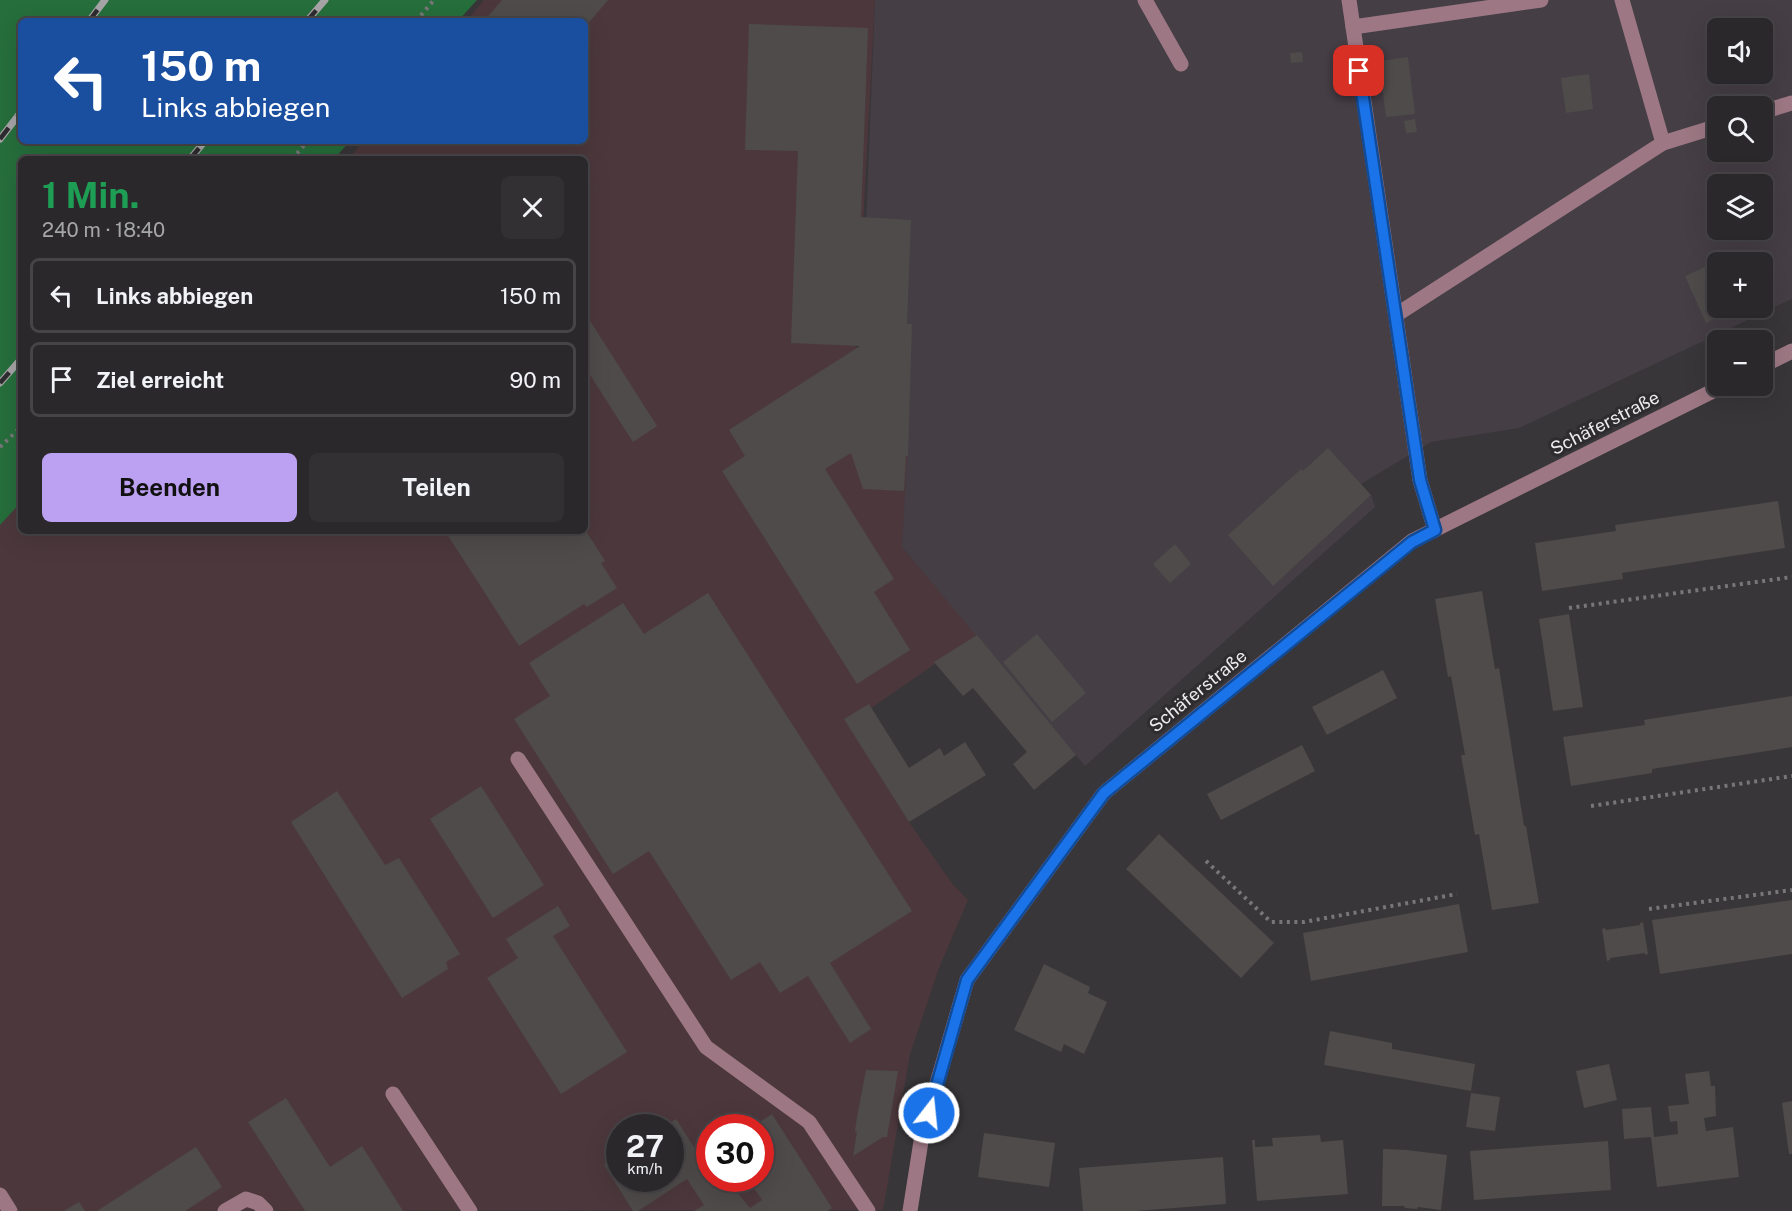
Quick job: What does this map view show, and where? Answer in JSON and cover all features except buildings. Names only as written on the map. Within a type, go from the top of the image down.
[{"type":"street","points":[[1145,0],[1181,64]]},
{"type":"street","points":[[1349,0],[1420,480],[1435,530]]},
{"type":"street","points":[[1353,27],[1541,0]]},
{"type":"street","points":[[1622,0],[1663,143]]},
{"type":"street","points":[[1773,109],[1792,103]]},
{"type":"street","points":[[1396,315],[1663,143],[1707,129]]},
{"type":"street","points":[[1773,360],[1792,351]]},
{"type":"street","name":"Schäferstraße","points":[[910,1211],[922,1135],[967,980],[1104,793],[1412,542],[1707,394]]},
{"type":"street","points":[[518,759],[706,1047],[809,1122],[868,1211]]},
{"type":"street","points":[[393,1094],[470,1211]]},
{"type":"street","points":[[0,1195],[10,1211]]},
{"type":"street","points":[[225,1211],[246,1199],[258,1203],[266,1211]]},
{"type":"path","points":[[419,18],[434,0]]},
{"type":"path","points":[[295,156],[305,144]]},
{"type":"path","points":[[0,447],[18,430]]},
{"type":"path","points":[[1569,608],[1792,577]]},
{"type":"path","points":[[1591,806],[1792,776]]},
{"type":"path","points":[[1206,861],[1271,922],[1304,922],[1457,894]]},
{"type":"path","points":[[1648,909],[1792,890]]},
{"type":"shaded area","points":[[484,0],[875,0],[851,452],[908,456],[902,547],[977,635],[848,724],[909,822],[951,882],[968,900],[939,968],[910,1054],[883,1210],[0,1211],[0,499],[18,482],[18,534],[588,534],[588,156],[351,156],[361,144],[588,144],[588,18],[469,18]]},
{"type":"shaded area","points":[[875,0],[1792,0],[1792,299],[1773,308],[1773,252],[1707,252],[1707,318],[1752,318],[1726,330],[1707,330],[1707,339],[1519,428],[1431,442],[1361,484],[1371,495],[1375,507],[1085,766],[902,547],[907,456],[857,450]]},
{"type":"green space","points":[[0,0],[477,0],[461,18],[18,18],[18,144],[347,144],[337,156],[18,156],[18,505],[0,525]]},
{"type":"railway","points":[[91,18],[105,0]]},
{"type":"railway","points":[[310,18],[325,0]]},
{"type":"railway","points":[[0,139],[18,116]]},
{"type":"railway","points":[[192,156],[202,144]]},
{"type":"railway","points":[[0,383],[18,362]]},
{"type":"route","points":[[929,1113],[967,980],[1104,793],[1412,542],[1435,530],[1420,480],[1359,71]]}]
